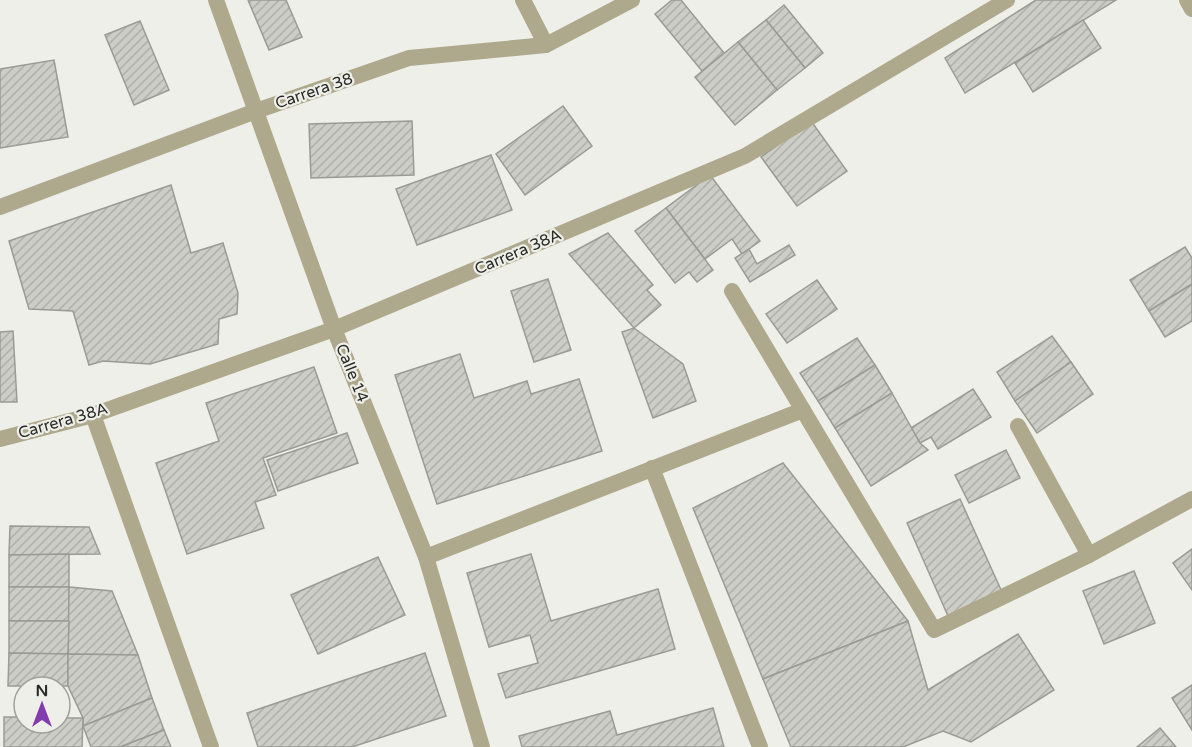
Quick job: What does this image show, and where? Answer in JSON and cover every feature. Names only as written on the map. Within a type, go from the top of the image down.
[{"type":"street","name":"Calle 14","points":[[216,0],[334,329],[426,557],[482,747]]},
{"type":"street","points":[[523,0],[546,45]]},
{"type":"street","name":"Carrera 38","points":[[0,207],[256,111],[409,58],[546,45],[633,0]]},
{"type":"street","name":"Carrera 38A","points":[[0,439],[93,415],[334,329],[745,156],[1007,0]]},
{"type":"street","points":[[1187,0],[1192,9]]},
{"type":"street","points":[[732,291],[934,630],[1089,555],[1192,499]]},
{"type":"street","points":[[426,557],[803,410]]},
{"type":"street","points":[[93,415],[211,747]]},
{"type":"street","points":[[1018,426],[1089,555]]},
{"type":"street","points":[[652,468],[760,747]]},
{"type":"building","points":[[248,0],[286,0],[302,37],[269,50]]},
{"type":"building","points":[[672,0],[681,0],[724,53],[702,71],[655,14]]},
{"type":"building","points":[[1036,0],[1116,0],[965,93],[945,58]]},
{"type":"building","points":[[784,5],[823,53],[805,68],[766,20]]},
{"type":"building","points":[[766,20],[805,68],[777,90],[738,42]]},
{"type":"building","points":[[1083,20],[1101,48],[1033,92],[1015,63]]},
{"type":"building","points":[[140,21],[169,90],[134,105],[105,35]]},
{"type":"building","points":[[738,42],[777,90],[735,125],[695,77]]},
{"type":"building","points":[[54,60],[68,137],[0,148],[0,69]]},
{"type":"building","points":[[563,106],[592,146],[525,195],[496,154]]},
{"type":"building","points":[[412,121],[414,175],[311,178],[309,124]]},
{"type":"building","points":[[811,121],[847,171],[797,206],[761,157]]},
{"type":"building","points":[[491,155],[512,210],[417,245],[396,189]]},
{"type":"building","points":[[710,175],[760,241],[742,254],[732,239],[705,259],[666,208]]},
{"type":"building","points":[[171,185],[191,253],[223,243],[238,293],[237,314],[219,319],[218,344],[150,364],[103,361],[89,365],[73,311],[29,309],[9,241]]},
{"type":"building","points":[[666,208],[713,270],[697,282],[689,272],[675,283],[635,231]]},
{"type":"building","points":[[608,233],[653,285],[647,290],[661,305],[634,328],[569,254]]},
{"type":"building","points":[[789,245],[795,255],[750,282],[735,258],[749,249],[757,264]]},
{"type":"building","points":[[1185,247],[1192,258],[1192,284],[1149,311],[1130,280]]},
{"type":"building","points":[[548,279],[571,350],[534,362],[511,291]]},
{"type":"building","points":[[817,280],[837,309],[787,343],[766,314]]},
{"type":"building","points":[[1192,284],[1192,321],[1165,337],[1149,311]]},
{"type":"building","points":[[634,328],[683,364],[696,401],[653,418],[622,332]]},
{"type":"building","points":[[13,331],[17,402],[0,402],[0,332]]},
{"type":"building","points":[[1052,336],[1071,362],[1015,401],[997,372]]},
{"type":"building","points":[[857,338],[875,365],[818,401],[800,373]]},
{"type":"building","points":[[460,354],[474,398],[527,381],[531,394],[579,379],[602,451],[437,504],[395,375]]},
{"type":"building","points":[[1071,362],[1093,394],[1037,433],[1015,401]]},
{"type":"building","points":[[875,365],[892,393],[835,428],[818,401]]},
{"type":"building","points":[[314,367],[337,433],[263,458],[276,495],[255,502],[264,528],[187,554],[156,463],[219,441],[206,403]]},
{"type":"building","points":[[973,389],[991,417],[938,449],[931,437],[920,443],[911,428]]},
{"type":"building","points":[[892,393],[920,443],[928,450],[871,486],[835,428]]},
{"type":"building","points":[[347,433],[358,463],[278,491],[267,460]]},
{"type":"building","points":[[1006,450],[1020,478],[969,503],[955,475]]},
{"type":"building","points":[[783,463],[908,621],[763,679],[693,508]]},
{"type":"building","points":[[960,499],[1002,592],[948,616],[907,523]]},
{"type":"building","points":[[10,526],[89,527],[100,554],[9,555]]},
{"type":"building","points":[[1192,549],[1192,590],[1173,563]]},
{"type":"building","points":[[69,554],[69,587],[9,587],[9,555]]},
{"type":"building","points":[[531,554],[551,621],[658,589],[675,649],[506,698],[498,674],[538,663],[530,635],[489,647],[467,573]]},
{"type":"building","points":[[378,557],[405,615],[318,654],[291,595]]},
{"type":"building","points":[[1134,571],[1155,623],[1104,644],[1083,591]]},
{"type":"building","points":[[9,587],[69,587],[69,621],[9,621]]},
{"type":"building","points":[[69,587],[112,591],[138,655],[68,654]]},
{"type":"building","points":[[9,621],[69,621],[68,654],[9,653]]},
{"type":"building","points":[[908,621],[928,690],[1018,634],[1054,690],[971,742],[943,731],[903,747],[791,747],[763,679]]},
{"type":"building","points":[[9,653],[68,654],[68,675],[12,675],[12,686],[8,686]]},
{"type":"building","points":[[425,653],[446,716],[352,747],[258,747],[247,713]]},
{"type":"building","points":[[68,654],[138,655],[152,698],[83,726],[83,718],[72,695],[72,675],[68,675]]},
{"type":"building","points":[[1192,685],[1192,730],[1172,698]]},
{"type":"building","points":[[152,698],[164,730],[120,747],[91,747],[83,726]]},
{"type":"building","points":[[713,708],[724,747],[522,747],[519,736],[610,711],[617,735]]},
{"type":"building","points":[[4,717],[12,717],[12,735],[72,735],[72,718],[83,718],[82,747],[4,747]]},
{"type":"building","points":[[1160,728],[1176,747],[1137,747]]},
{"type":"building","points":[[164,730],[171,747],[120,747]]}]
